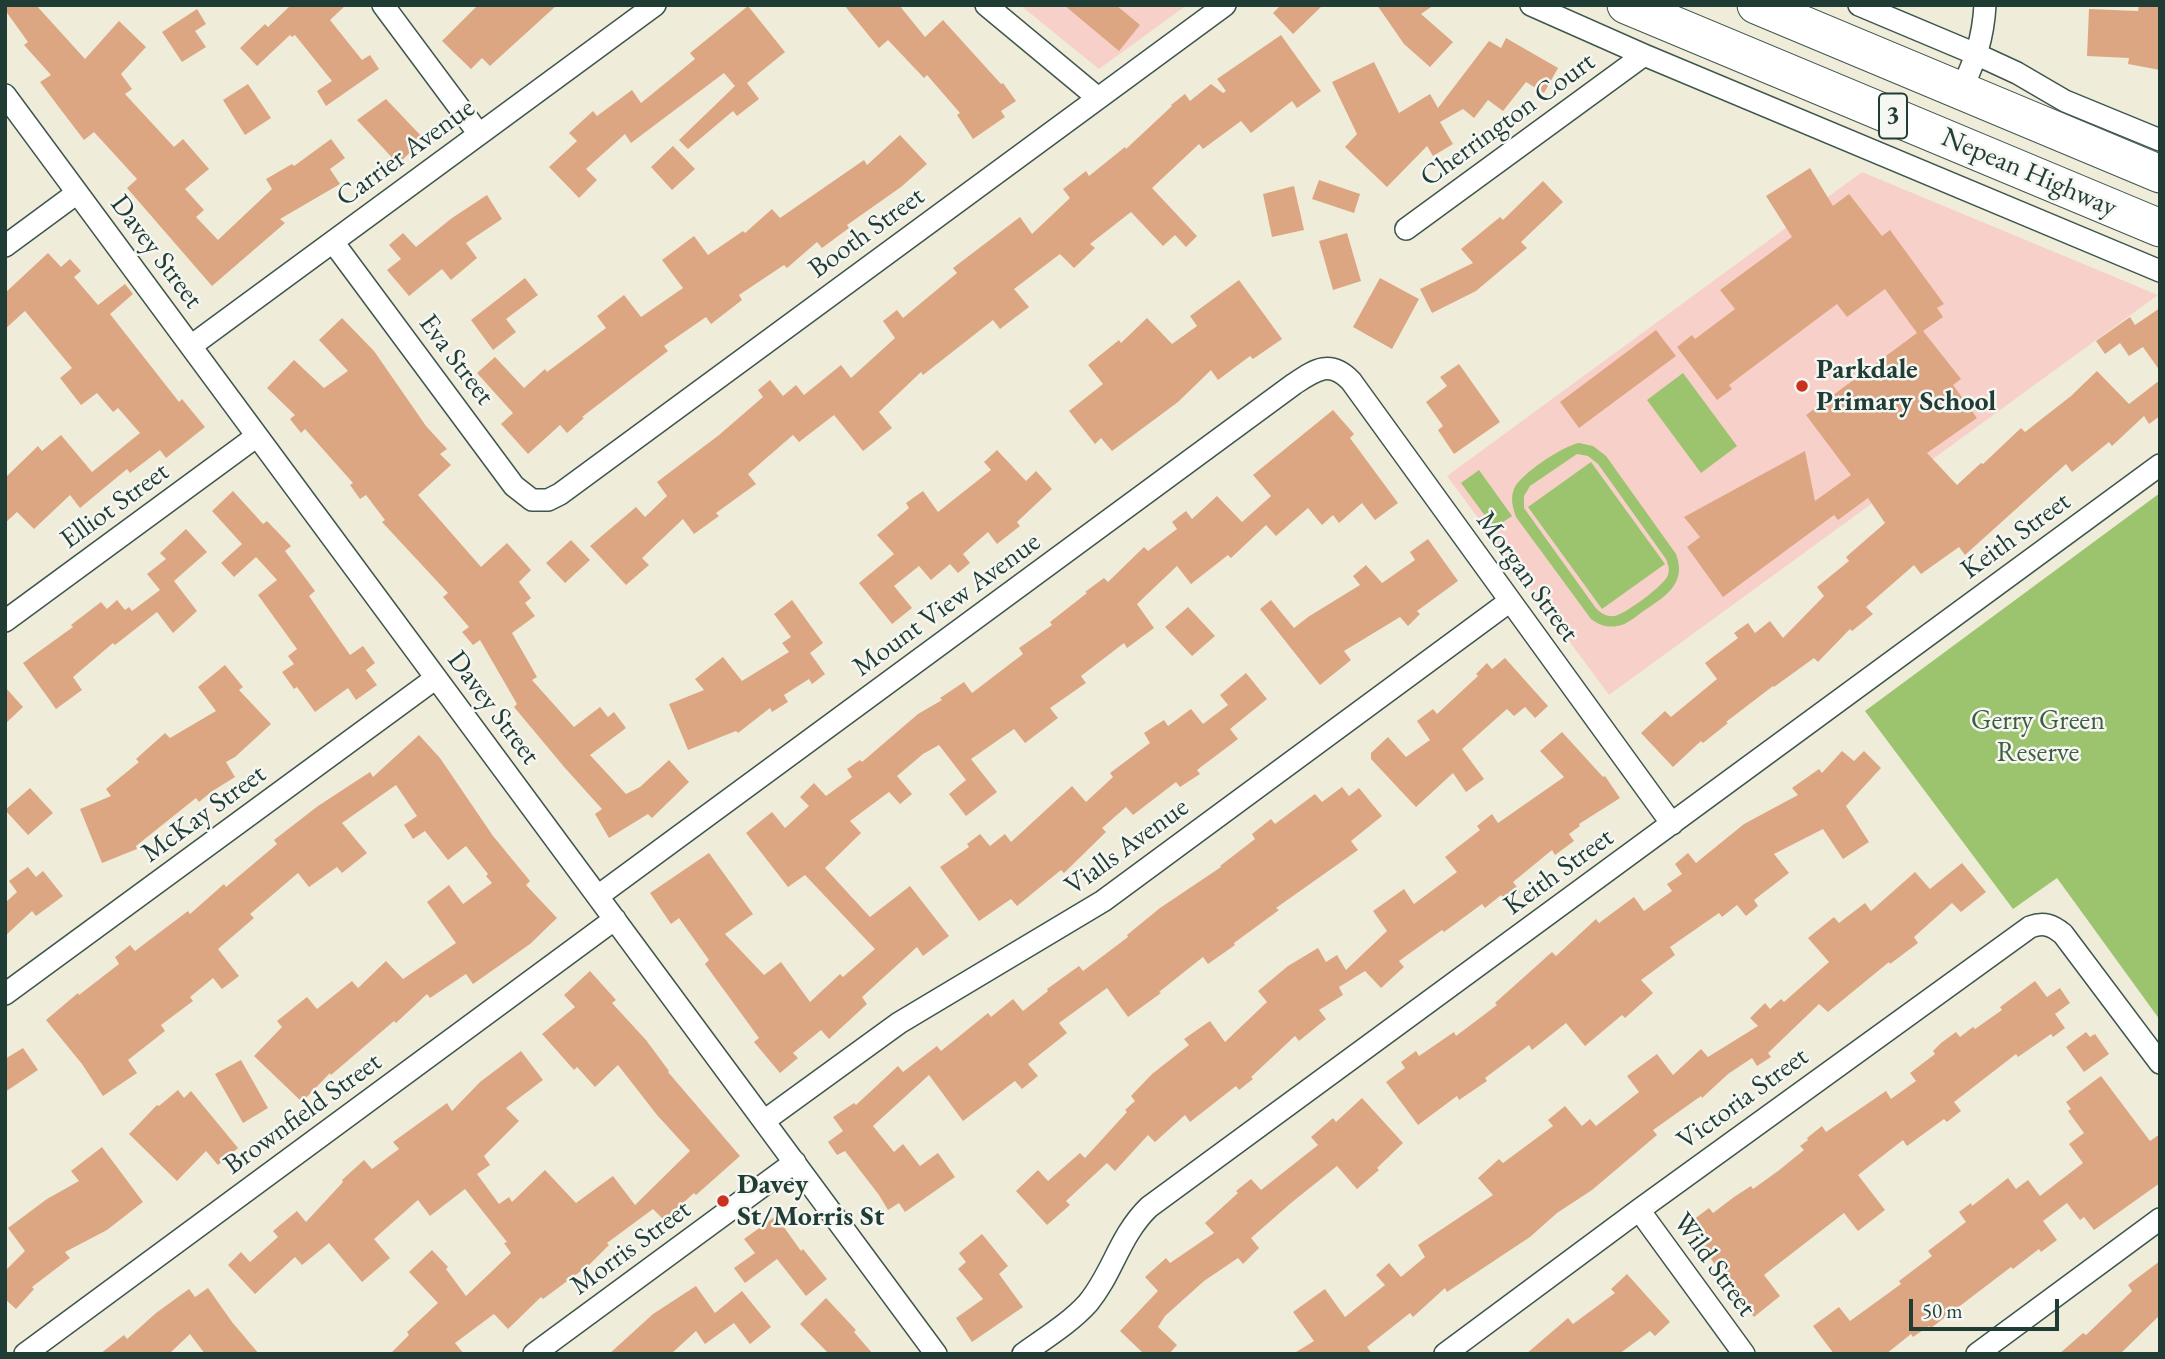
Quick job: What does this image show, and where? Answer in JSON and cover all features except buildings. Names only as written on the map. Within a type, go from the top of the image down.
[{"type":"highway","name":"Nepean Highway","points":[[1626,5],[2160,228]]},
{"type":"highway","name":"Nepean Highway","points":[[1756,5],[2160,174]]},
{"type":"street","points":[[383,5],[479,134]]},
{"type":"street","name":"Carrier Avenue","points":[[191,346],[655,5]]},
{"type":"street","points":[[986,5],[1098,98]]},
{"type":"street","name":"Booth Street","points":[[541,501],[560,494],[1225,5]]},
{"type":"street","points":[[1531,5],[2160,271]]},
{"type":"street","points":[[1858,5],[1978,55],[2017,73],[2065,101],[2160,141]]},
{"type":"street","points":[[1961,91],[1978,55],[1985,5]]},
{"type":"street","name":"Cherrington Court","points":[[1406,229],[1644,55]]},
{"type":"street","name":"Davey Street","points":[[5,95],[936,1354]]},
{"type":"street","points":[[5,246],[77,193]]},
{"type":"street","name":"Eva Street","points":[[333,242],[514,486],[526,497],[541,501]]},
{"type":"street","name":"Morgan Street","points":[[1332,369],[1344,374],[1350,381],[1672,824]]},
{"type":"street","name":"Mount View Avenue","points":[[598,896],[1294,384],[1317,370],[1332,369]]},
{"type":"street","name":"Elliot Street","points":[[5,621],[257,436]]},
{"type":"street","name":"Keith Street","points":[[1023,1354],[1069,1320],[1089,1301],[1126,1234],[1149,1207],[2160,465]]},
{"type":"street","name":"Vialls Avenue","points":[[764,1121],[899,1023],[1103,901],[1510,601]]},
{"type":"street","name":"McKay Street","points":[[5,994],[436,678]]},
{"type":"street","name":"Brownfield Street","points":[[25,1354],[615,919]]},
{"type":"street","name":"Victoria Street","points":[[1445,1354],[2017,934],[2038,924],[2055,927],[2063,934],[2160,1063]]},
{"type":"street","name":"Morris Street","points":[[534,1354],[795,1162]]},
{"type":"street","name":"Wild Street","points":[[1639,1210],[1744,1354]]},
{"type":"street","points":[[1977,1354],[2160,1219]]},
{"type":"shaded area","points":[[1020,5],[1187,5],[1099,69]]},
{"type":"shaded area","name":"Parkdale Primary School","points":[[1862,172],[2158,295],[1609,695],[1447,476]]},
{"type":"green space","points":[[1683,373],[1737,446],[1701,473],[1647,400]]},
{"type":"green space","points":[[1579,443],[1593,446],[1606,456],[1676,554],[1679,564],[1677,581],[1667,594],[1631,620],[1613,627],[1591,619],[1516,517],[1512,503],[1514,489],[1524,476]],"holes":[[[1577,454],[1588,456],[1598,464],[1666,559],[1669,571],[1665,580],[1653,592],[1615,616],[1604,614],[1595,607],[1524,508],[1524,496],[1530,486]]]},
{"type":"green space","points":[[1591,462],[1665,564],[1602,609],[1528,507]]},
{"type":"green space","points":[[1479,470],[1512,516],[1494,528],[1461,483]]},
{"type":"green space","name":"Gerry Green Reserve","points":[[2160,493],[2160,1020],[2057,878],[2013,909],[1865,711]]},
{"type":"place","name":"Parkdale Primary School","points":[[1802,386]]},
{"type":"place","name":"Davey St/Morris St","points":[[723,1201]]}]
